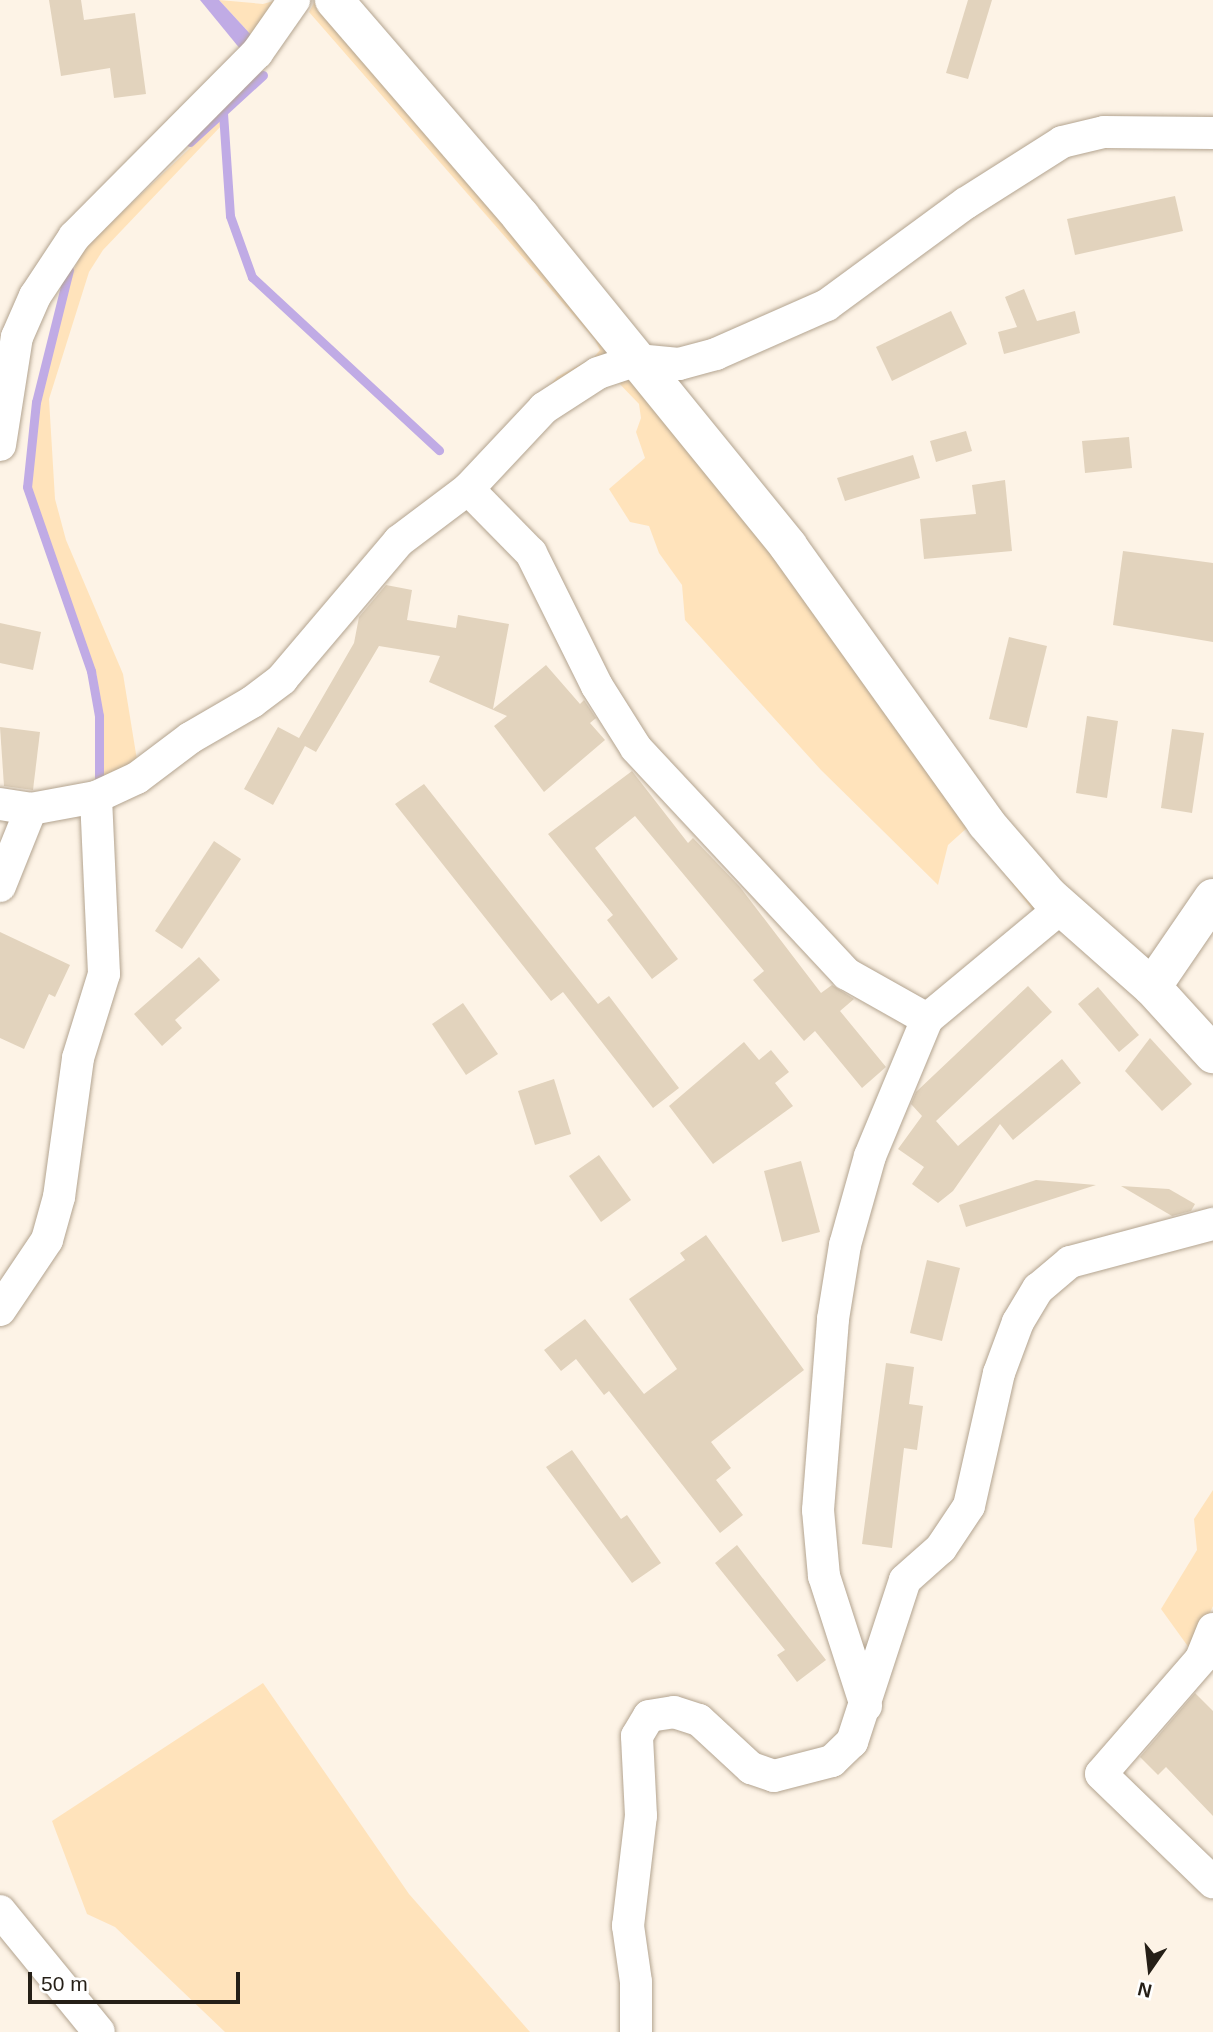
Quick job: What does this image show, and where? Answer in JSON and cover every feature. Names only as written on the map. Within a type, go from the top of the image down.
[{"type":"street","points":[[0,445],[17,337],[35,296],[74,237],[257,53],[294,0]]},
{"type":"street","points":[[334,0],[637,360],[788,546],[986,823],[1062,907],[1152,987],[1213,1054]]},
{"type":"street","points":[[0,804],[31,809],[96,797],[137,778],[282,678],[399,541],[468,489],[544,408],[598,373],[637,360],[679,364],[716,355],[827,305],[966,203],[1062,142],[1104,132],[1213,133]]},
{"type":"street","points":[[468,489],[531,553],[597,687],[636,748],[847,974],[927,1019]]},
{"type":"street","points":[[0,1310],[47,1240],[59,1197],[78,1058],[104,974],[96,797]]},
{"type":"street","points":[[0,886],[31,809]]},
{"type":"street","points":[[1152,987],[1213,898]]},
{"type":"street","points":[[866,1706],[824,1576],[818,1510],[833,1318],[845,1245],[870,1156],[927,1019],[1062,907]]},
{"type":"street","points":[[636,2032],[636,1982],[628,1926],[640,1816],[637,1736],[649,1716],[674,1712],[699,1720],[751,1768],[774,1776],[832,1761],[852,1742],[866,1706],[905,1580],[941,1548],[969,1506],[999,1373],[1018,1322],[1038,1289],[1070,1262],[1213,1224]]},
{"type":"street","points":[[1213,1629],[1201,1659],[1101,1774],[1213,1882]]},
{"type":"street","points":[[0,1911],[99,2032]]},
{"type":"shaded area","points":[[200,0],[219,0],[253,37],[241,50]]},
{"type":"shaded area","points":[[219,0],[263,4],[277,0],[253,37]]},
{"type":"shaded area","points":[[315,1],[608,337],[609,353],[546,390],[557,377],[594,357],[600,350],[595,340],[309,12]]},
{"type":"shaded area","points":[[222,118],[222,125],[103,250],[89,272],[49,399],[55,499],[66,540],[123,674],[137,760],[101,781],[97,676],[31,490],[30,464],[42,393],[71,276],[84,248]]},
{"type":"shaded area","points":[[638,372],[1036,898],[1035,913],[968,827],[948,845],[938,885],[821,770],[685,620],[682,585],[659,553],[649,526],[630,522],[609,489],[645,458],[636,432],[641,418],[639,404],[613,377]]},
{"type":"shaded area","points":[[1213,1490],[1213,1606],[1192,1652],[1161,1609],[1197,1550],[1194,1519]]},
{"type":"shaded area","points":[[263,1683],[409,1894],[530,2032],[225,2032],[115,1927],[87,1914],[52,1821]]},
{"type":"building","points":[[49,0],[81,0],[84,20],[135,13],[146,94],[114,98],[110,68],[61,76]]},
{"type":"building","points":[[968,0],[992,0],[968,79],[946,73]]},
{"type":"building","points":[[1175,196],[1183,231],[1075,255],[1067,219]]},
{"type":"building","points":[[1024,289],[1037,321],[1075,311],[1080,333],[1004,354],[998,332],[1017,327],[1005,297]]},
{"type":"building","points":[[951,311],[967,344],[892,381],[876,347]]},
{"type":"building","points":[[966,431],[972,451],[936,462],[930,441]]},
{"type":"building","points":[[1129,437],[1132,468],[1085,473],[1082,441]]},
{"type":"building","points":[[913,455],[920,478],[845,501],[837,478]]},
{"type":"building","points":[[1005,480],[1012,551],[924,559],[920,519],[976,514],[972,485]]},
{"type":"building","points":[[1123,551],[1213,563],[1213,642],[1113,625]]},
{"type":"building","points":[[386,585],[412,590],[407,620],[456,628],[458,615],[509,624],[493,709],[546,665],[580,704],[584,700],[596,718],[590,723],[605,740],[544,792],[494,726],[507,716],[429,682],[440,656],[379,646],[316,752],[305,746],[273,805],[244,789],[278,727],[299,738],[354,643],[359,617]]},
{"type":"building","points":[[0,623],[41,632],[33,670],[0,663]]},
{"type":"building","points":[[1009,637],[1047,646],[1027,728],[989,719]]},
{"type":"building","points":[[1087,716],[1118,721],[1107,798],[1076,793]]},
{"type":"building","points":[[0,727],[40,732],[33,790],[4,786]]},
{"type":"building","points":[[1172,729],[1204,733],[1192,813],[1161,808]]},
{"type":"building","points":[[632,771],[688,843],[693,838],[740,887],[821,993],[832,985],[854,999],[840,1011],[886,1067],[862,1088],[815,1031],[804,1041],[753,980],[764,971],[635,816],[595,848],[678,959],[652,979],[607,920],[613,915],[548,834]]},
{"type":"building","points":[[424,784],[598,1004],[609,996],[679,1088],[653,1108],[563,992],[551,1001],[395,804]]},
{"type":"building","points":[[214,841],[241,859],[182,949],[155,931]]},
{"type":"building","points":[[0,932],[70,965],[55,997],[49,994],[24,1049],[0,1038]]},
{"type":"building","points":[[199,957],[220,980],[175,1020],[182,1028],[162,1046],[134,1014]]},
{"type":"building","points":[[1028,986],[1052,1012],[936,1121],[958,1146],[1062,1059],[1081,1083],[1013,1140],[1000,1124],[953,1191],[938,1203],[912,1184],[924,1167],[898,1149],[922,1116],[911,1104],[916,1092]]},
{"type":"building","points":[[1098,987],[1139,1035],[1119,1052],[1078,1004]]},
{"type":"building","points":[[463,1003],[498,1054],[466,1075],[432,1024]]},
{"type":"building","points":[[1150,1038],[1192,1084],[1162,1111],[1125,1071]]},
{"type":"building","points":[[744,1042],[759,1060],[771,1050],[789,1072],[775,1083],[793,1106],[713,1164],[669,1106]]},
{"type":"building","points":[[554,1079],[571,1134],[535,1145],[518,1091]]},
{"type":"building","points":[[599,1155],[631,1200],[601,1222],[569,1176]]},
{"type":"building","points":[[801,1161],[820,1232],[782,1242],[764,1171]]},
{"type":"building","points":[[1036,1180],[1096,1185],[966,1227],[959,1205]]},
{"type":"building","points":[[1121,1186],[1169,1189],[1195,1204],[1191,1211],[1172,1216]]},
{"type":"building","points":[[706,1235],[804,1370],[711,1442],[731,1468],[716,1480],[743,1515],[720,1533],[609,1391],[604,1395],[576,1359],[561,1371],[544,1350],[585,1319],[644,1394],[677,1369],[629,1299],[685,1260],[680,1253]]},
{"type":"building","points":[[927,1260],[960,1268],[942,1341],[910,1333]]},
{"type":"building","points":[[886,1363],[914,1367],[909,1404],[923,1406],[917,1450],[904,1448],[892,1548],[862,1544]]},
{"type":"building","points":[[572,1450],[621,1519],[627,1515],[661,1563],[632,1583],[546,1467]]},
{"type":"building","points":[[737,1545],[826,1660],[797,1682],[777,1655],[785,1650],[715,1563]]},
{"type":"building","points":[[1195,1693],[1213,1711],[1213,1816],[1166,1767],[1158,1775],[1140,1757]]},
{"type":"waterway","points":[[190,142],[263,75]]},
{"type":"waterway","points":[[223,113],[230,216],[252,277],[439,450]]},
{"type":"waterway","points":[[69,270],[36,402],[27,487],[91,671],[99,716],[99,780]]}]
